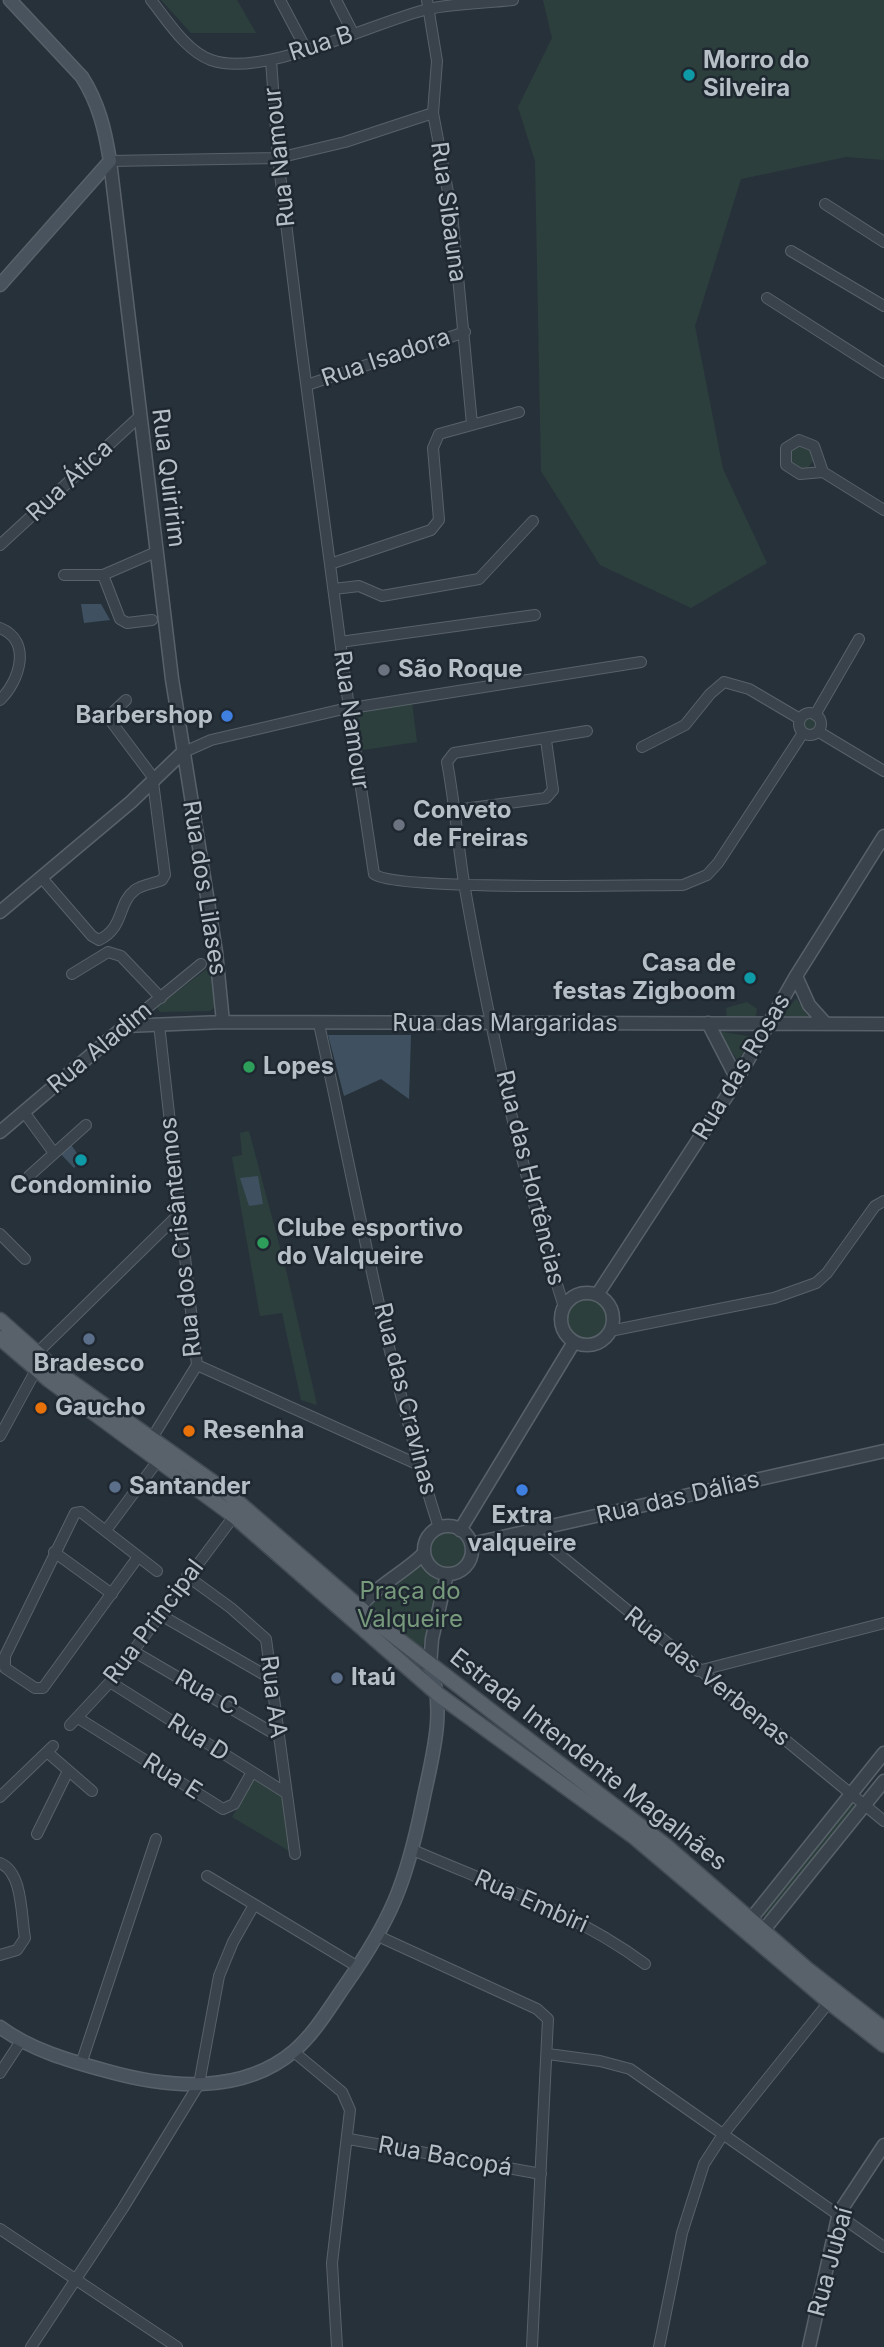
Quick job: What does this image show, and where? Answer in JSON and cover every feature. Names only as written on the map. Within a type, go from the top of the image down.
[{"type":"main road","name":"Rua Quiririm","points":[[10,0],[91,91],[105,129],[110,161]]},
{"type":"main road","points":[[0,285],[110,161]]},
{"type":"main road","name":"Estrada Intendente Magalhães","points":[[0,1320],[36,1354],[224,1490],[430,1666],[635,1820],[763,1931],[884,2029]]},
{"type":"main road","name":"Estrada Intendente Magalhães","points":[[0,1338],[36,1370],[234,1516],[439,1695],[633,1836],[829,2002],[884,2045]]},
{"type":"main road","points":[[0,2027],[21,2041],[81,2064],[168,2084],[199,2084],[244,2078],[294,2052],[317,2026],[358,1967],[378,1936],[401,1888],[413,1850],[434,1747],[439,1695],[430,1666]]},
{"type":"street","name":"Rua B","points":[[151,0],[185,41],[209,60],[222,63],[271,60],[306,50],[428,5],[513,0]]},
{"type":"street","points":[[280,0],[306,50]]},
{"type":"street","points":[[336,0],[353,33]]},
{"type":"street","name":"Rua Sibauna","points":[[428,5],[436,61],[433,113],[452,213],[472,424]]},
{"type":"street","name":"Rua Namour","points":[[271,60],[278,158],[349,708],[374,874],[388,880],[464,884],[682,885],[696,882],[718,863],[803,733]]},
{"type":"street","points":[[110,161],[116,158],[278,158],[345,142],[433,113]]},
{"type":"street","name":"Rua Quiririm","points":[[110,161],[139,417],[183,753]]},
{"type":"street","points":[[825,204],[884,242]]},
{"type":"street","points":[[791,251],[884,306]]},
{"type":"street","points":[[767,298],[884,373]]},
{"type":"street","name":"Rua Isadora","points":[[307,385],[465,332]]},
{"type":"street","points":[[330,564],[424,534],[437,525],[435,438],[472,424],[519,412]]},
{"type":"street","name":"Rua Ática","points":[[0,545],[139,417]]},
{"type":"street","points":[[822,472],[884,510]]},
{"type":"street","points":[[334,589],[359,586],[382,596],[480,579],[495,566],[533,521]]},
{"type":"street","points":[[64,575],[103,575],[156,552]]},
{"type":"street","points":[[103,575],[120,619],[127,623],[152,620]]},
{"type":"street","points":[[341,642],[535,615]]},
{"type":"street","points":[[0,628],[14,639],[20,670],[8,692],[0,700]]},
{"type":"street","points":[[815,715],[859,639]]},
{"type":"street","points":[[0,912],[154,781],[183,753],[211,740],[349,708],[641,662]]},
{"type":"street","points":[[642,747],[685,725],[710,694],[724,682],[748,689],[800,719],[803,733],[813,735],[818,732],[821,722],[815,715],[805,715],[800,719]]},
{"type":"street","points":[[41,877],[92,936],[99,940],[113,931],[128,897],[143,885],[162,880],[165,875],[154,781],[110,720],[111,714],[126,700]]},
{"type":"street","points":[[456,810],[546,798],[553,790],[545,740],[587,730]]},
{"type":"street","points":[[818,732],[884,771]]},
{"type":"street","name":"Rua das Hortências","points":[[545,740],[450,755],[447,762],[456,810],[464,884],[491,1023],[547,1256],[564,1307]]},
{"type":"street","name":"Rua dos Lilases","points":[[183,753],[216,952],[223,1022]]},
{"type":"street","name":"Rua das Rosas","points":[[597,1296],[737,1079],[796,976],[884,836]]},
{"type":"street","points":[[72,974],[108,952],[121,956],[161,998]]},
{"type":"street","name":"Rua Aladim","points":[[0,1132],[201,964]]},
{"type":"street","points":[[796,976],[809,1005],[825,1024]]},
{"type":"street","name":"Rua das Margaridas","points":[[125,1026],[223,1022],[884,1024]]},
{"type":"street","points":[[708,1023],[737,1079]]},
{"type":"street","name":"Rua dos Crisântemos","points":[[152,1438],[197,1365],[178,1214],[159,1024]]},
{"type":"street","name":"Rua das Cravinas","points":[[319,1024],[419,1465],[439,1528]]},
{"type":"street","points":[[24,1112],[54,1153]]},
{"type":"street","points":[[29,1175],[86,1125]]},
{"type":"street","points":[[610,1331],[612,1323],[609,1307],[597,1296],[578,1295],[564,1307],[561,1323],[575,1342],[594,1344],[610,1331],[774,1298],[816,1283],[827,1273],[875,1206],[884,1201]]},
{"type":"street","points":[[36,1354],[178,1214]]},
{"type":"street","points":[[0,1234],[24,1259]]},
{"type":"street","points":[[460,1530],[575,1342]]},
{"type":"street","points":[[197,1365],[419,1465]]},
{"type":"street","points":[[0,1436],[36,1370]]},
{"type":"street","name":"Rua das Dálias","points":[[471,1544],[884,1451]]},
{"type":"street","points":[[107,1529],[159,1459]]},
{"type":"street","points":[[138,1557],[41,1689],[8,1670],[4,1665],[5,1656],[72,1515],[77,1511],[107,1529],[157,1571]]},
{"type":"street","name":"Rua Principal","points":[[74,1722],[110,1682],[234,1516]]},
{"type":"street","points":[[355,1624],[358,1607],[407,1570],[424,1553],[429,1535],[439,1528],[460,1530],[471,1544],[471,1556],[465,1568],[447,1574],[434,1570],[424,1553]]},
{"type":"street","name":"Rua das Verbenas","points":[[531,1531],[698,1671],[884,1821]]},
{"type":"street","points":[[54,1552],[112,1594]]},
{"type":"street","points":[[430,1666],[432,1639],[447,1574]]},
{"type":"street","name":"Rua AA","points":[[187,1576],[261,1632],[267,1649],[295,1854]]},
{"type":"street","points":[[159,1614],[270,1678]]},
{"type":"street","points":[[698,1671],[884,1623]]},
{"type":"street","name":"Rua C","points":[[134,1651],[278,1736]]},
{"type":"street","name":"Rua D","points":[[110,1682],[286,1793]]},
{"type":"street","name":"Rua E","points":[[74,1722],[223,1810],[234,1804],[252,1772]]},
{"type":"street","points":[[0,1797],[50,1749],[68,1771],[92,1791]]},
{"type":"street","points":[[751,1919],[884,1753]]},
{"type":"street","points":[[37,1835],[68,1771]]},
{"type":"street","points":[[763,1931],[884,1781]]},
{"type":"street","points":[[81,2064],[156,1839]]},
{"type":"street","name":"Rua Embiri","points":[[413,1850],[566,1916],[607,1937],[645,1964]]},
{"type":"street","points":[[0,1863],[11,1870],[15,1879],[25,1938],[17,1950],[0,1955]]},
{"type":"street","points":[[207,1876],[358,1967]]},
{"type":"street","points":[[31,2347],[199,2084],[219,1976],[233,1942],[254,1905]]},
{"type":"street","points":[[378,1936],[541,2011],[549,2024],[532,2347]]},
{"type":"street","points":[[659,2347],[682,2233],[696,2182],[724,2133],[829,2002]]},
{"type":"street","points":[[0,2073],[21,2041]]},
{"type":"street","points":[[294,2052],[332,2082],[348,2100],[349,2139],[332,2256],[337,2347]]},
{"type":"street","points":[[548,2054],[600,2061],[630,2069],[884,2247]]},
{"type":"street","name":"Rua Bacopá","points":[[349,2139],[541,2174]]},
{"type":"street","name":"Rua Jubaí","points":[[809,2347],[839,2213],[884,2145]]},
{"type":"street","points":[[0,2230],[177,2347]]},
{"type":"green space","points":[[161,0],[237,0],[256,33],[191,33]]},
{"type":"green space","points":[[543,0],[884,0],[884,160],[846,157],[741,179],[695,326],[723,469],[767,563],[691,608],[600,565],[541,471],[535,161],[518,107],[552,38]]},
{"type":"green space","points":[[793,445],[809,445],[815,459],[805,471],[790,466],[788,451]]},
{"type":"green space","points":[[362,701],[359,710],[412,702],[417,742],[356,751],[352,703]]},
{"type":"green space","points":[[807,716],[813,716],[818,724],[816,730],[807,732],[802,727],[802,721]]},
{"type":"green space","points":[[208,968],[212,969],[217,992],[216,1003],[210,1011],[160,1012],[157,1007]]},
{"type":"green space","points":[[796,998],[809,1018],[783,1016]]},
{"type":"green space","points":[[747,1002],[757,1009],[754,1024],[727,1023],[726,1008]]},
{"type":"green space","points":[[718,1031],[753,1037],[738,1061]]},
{"type":"green space","name":"Clube esportivo do Valqueire","points":[[249,1131],[287,1274],[317,1405],[301,1400],[282,1313],[260,1316],[232,1157],[242,1155],[240,1133]]},
{"type":"green space","points":[[588,1298],[597,1299],[604,1304],[609,1311],[609,1329],[604,1336],[597,1341],[588,1342],[579,1341],[572,1336],[567,1329],[566,1320],[567,1311],[572,1304],[579,1299]]},
{"type":"green space","name":"Praça do Valqueire","points":[[446,1532],[462,1538],[467,1551],[458,1566],[450,1570],[422,1649],[366,1608],[417,1569],[432,1540]]},
{"type":"green space","points":[[255,1778],[284,1795],[291,1852],[232,1817]]},
{"type":"green space","points":[[849,1803],[856,1806],[768,1919],[762,1914]]},
{"type":"water","points":[[81,604],[101,604],[110,620],[84,623]]},
{"type":"water","points":[[328,1035],[411,1035],[409,1099],[381,1079],[344,1096]]},
{"type":"water","points":[[69,1142],[82,1160],[74,1168],[58,1151]]},
{"type":"water","points":[[258,1176],[263,1204],[249,1206],[240,1178]]},
{"type":"place","name":"Morro do Silveira","points":[[689,75]]},
{"type":"place","name":"São Roque","points":[[384,670]]},
{"type":"place","name":"Barbershop","points":[[227,716]]},
{"type":"place","name":"Conveto de Freiras","points":[[399,825]]},
{"type":"place","name":"Casa de festas Zigboom","points":[[750,978]]},
{"type":"place","name":"Lopes","points":[[249,1067]]},
{"type":"place","name":"Condominio","points":[[81,1160]]},
{"type":"place","name":"Clube esportivo do Valqueire","points":[[263,1243]]},
{"type":"place","name":"Bradesco","points":[[89,1339]]},
{"type":"place","name":"Gaucho","points":[[41,1408]]},
{"type":"place","name":"Resenha","points":[[189,1431]]},
{"type":"place","name":"Santander","points":[[115,1487]]},
{"type":"place","name":"Extra valqueire","points":[[522,1490]]},
{"type":"place","name":"Itaú","points":[[337,1678]]}]
